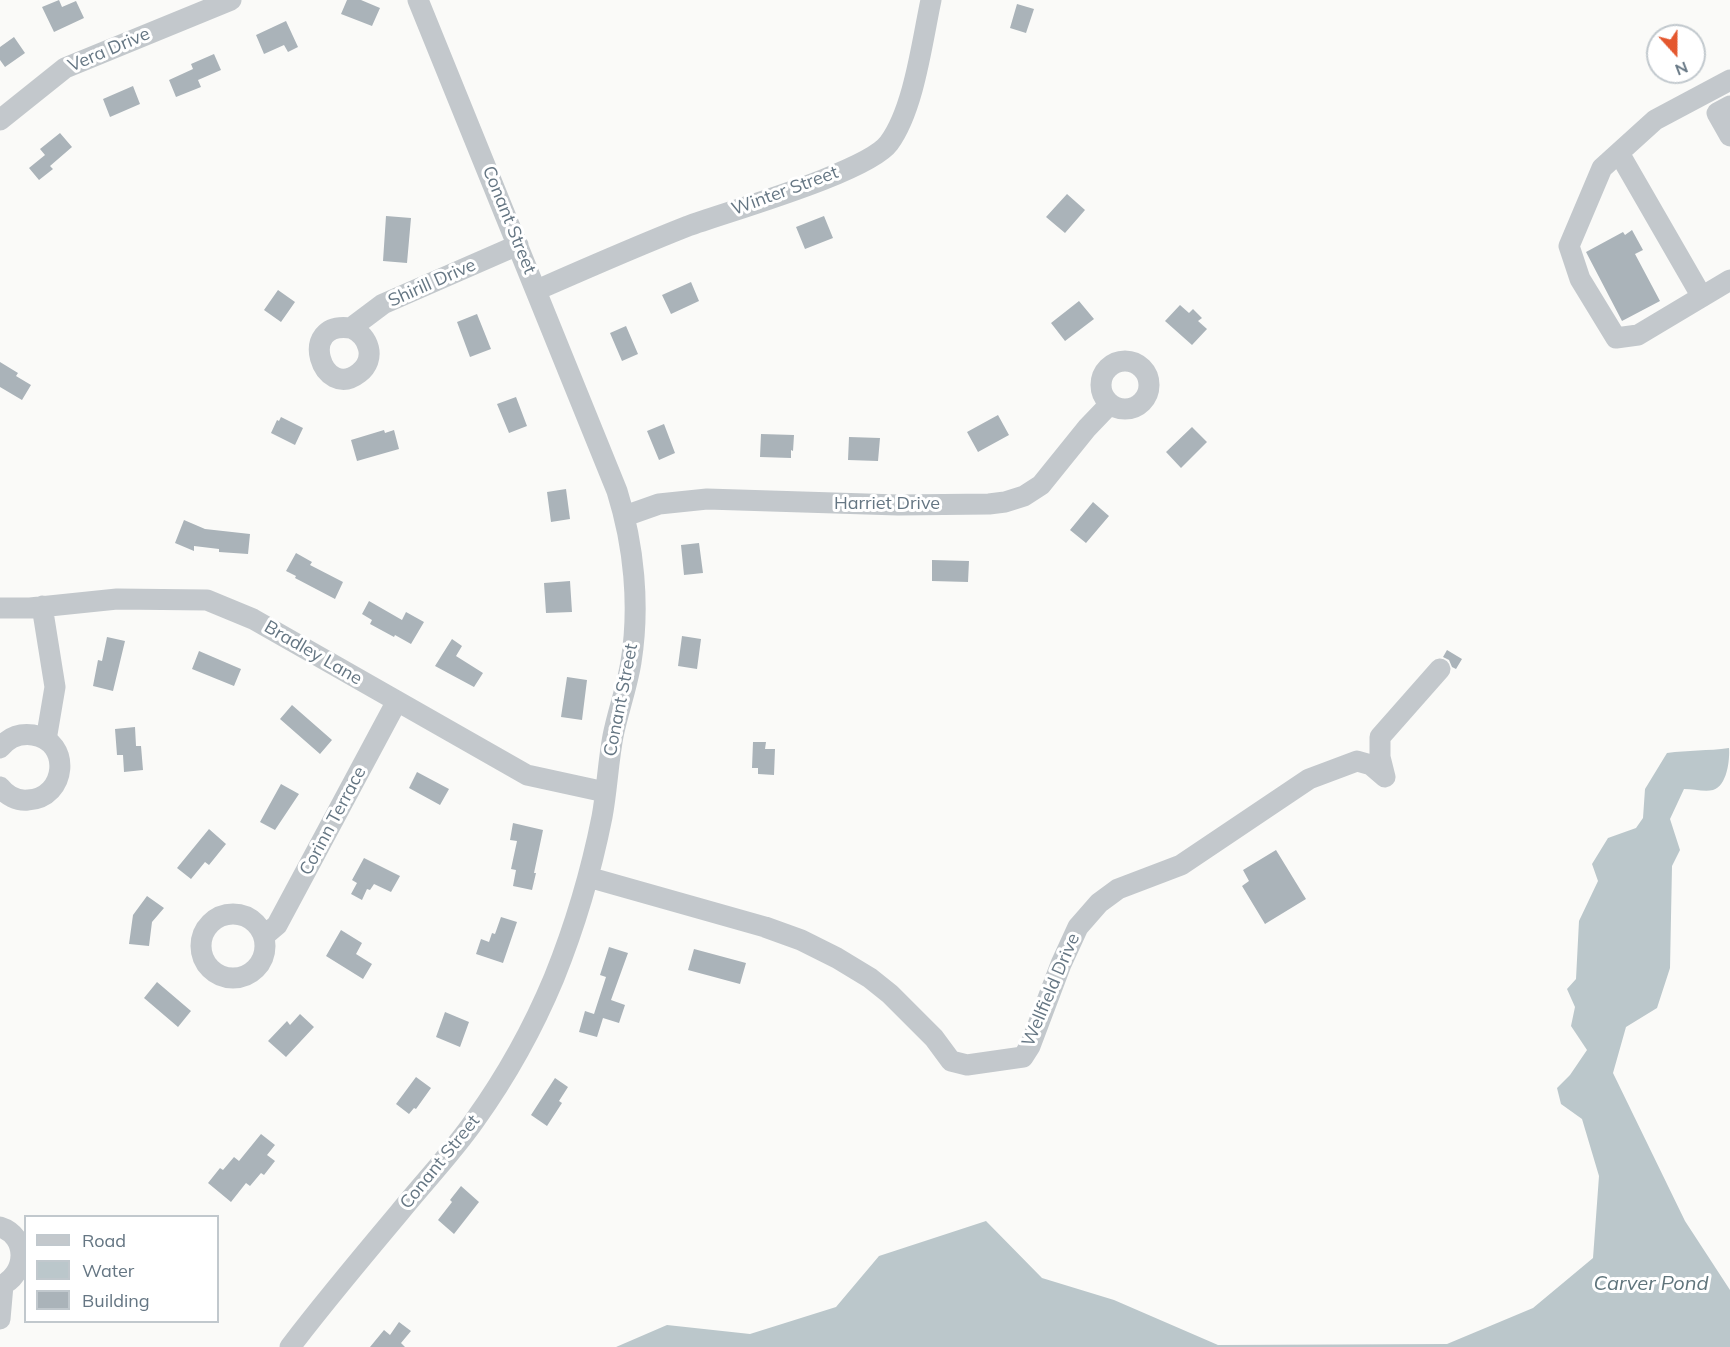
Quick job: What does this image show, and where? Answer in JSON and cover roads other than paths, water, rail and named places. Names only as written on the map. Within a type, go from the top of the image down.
[{"type":"street","name":"Vera Drive","points":[[0,120],[49,79],[72,64],[231,0]]},
{"type":"street","name":"Conant Street","points":[[290,1347],[346,1276],[452,1151],[488,1101],[553,980],[588,877],[605,792],[613,735],[631,661],[634,631],[633,571],[625,516],[608,466],[418,0]]},
{"type":"street","name":"Winter Street","points":[[537,290],[656,239],[723,213],[805,186],[876,155],[887,146],[895,134],[906,107],[931,0]]},
{"type":"street","points":[[1727,288],[1702,297],[1638,335],[1616,338],[1580,279],[1569,246],[1602,168],[1655,120],[1730,80]]},
{"type":"street","points":[[1730,106],[1717,113],[1730,136]]},
{"type":"street","points":[[1618,153],[1702,297]]},
{"type":"street","name":"Shirill Drive","points":[[351,328],[383,304],[518,245]]},
{"type":"street","name":"Harriet Drive","points":[[625,516],[659,504],[707,499],[888,505],[1005,502],[1024,496],[1041,485],[1087,428],[1110,404]]},
{"type":"street","name":"Bradley Lane","points":[[0,608],[117,599],[207,600],[253,619],[527,775],[605,792]]},
{"type":"street","points":[[42,606],[55,687],[46,740]]},
{"type":"street","name":"Wellfield Drive","points":[[588,877],[765,927],[801,940],[837,958],[870,978],[890,994],[934,1038],[951,1061],[967,1065],[1023,1057],[1030,1046],[1061,964],[1078,927],[1099,903],[1118,889],[1181,866],[1309,779],[1357,761],[1371,765],[1385,777],[1380,757],[1380,737],[1440,669]]},
{"type":"street","name":"Corinn Terrace","points":[[264,936],[277,925],[397,701]]},
{"type":"street","points":[[0,748],[14,736],[36,735],[46,740],[54,748],[61,768],[53,789],[45,796],[35,800],[24,801],[13,798],[0,787]]},
{"type":"street","points":[[0,1227],[12,1233],[18,1240],[22,1257],[17,1273],[2,1285],[0,1319]]},
{"type":"water","name":"Carver Pond","points":[[1729,748],[1728,766],[1718,788],[1710,791],[1684,789],[1670,819],[1680,850],[1672,866],[1670,968],[1657,1008],[1626,1027],[1613,1073],[1685,1221],[1730,1290],[1730,1347],[616,1347],[667,1325],[750,1334],[836,1307],[879,1256],[986,1221],[1042,1278],[1114,1300],[1218,1345],[1447,1344],[1533,1308],[1593,1258],[1599,1176],[1582,1119],[1561,1104],[1557,1088],[1570,1075],[1587,1050],[1571,1026],[1575,1007],[1567,989],[1576,979],[1579,921],[1598,881],[1592,864],[1608,838],[1636,828],[1643,818],[1645,789],[1667,753]]}]
